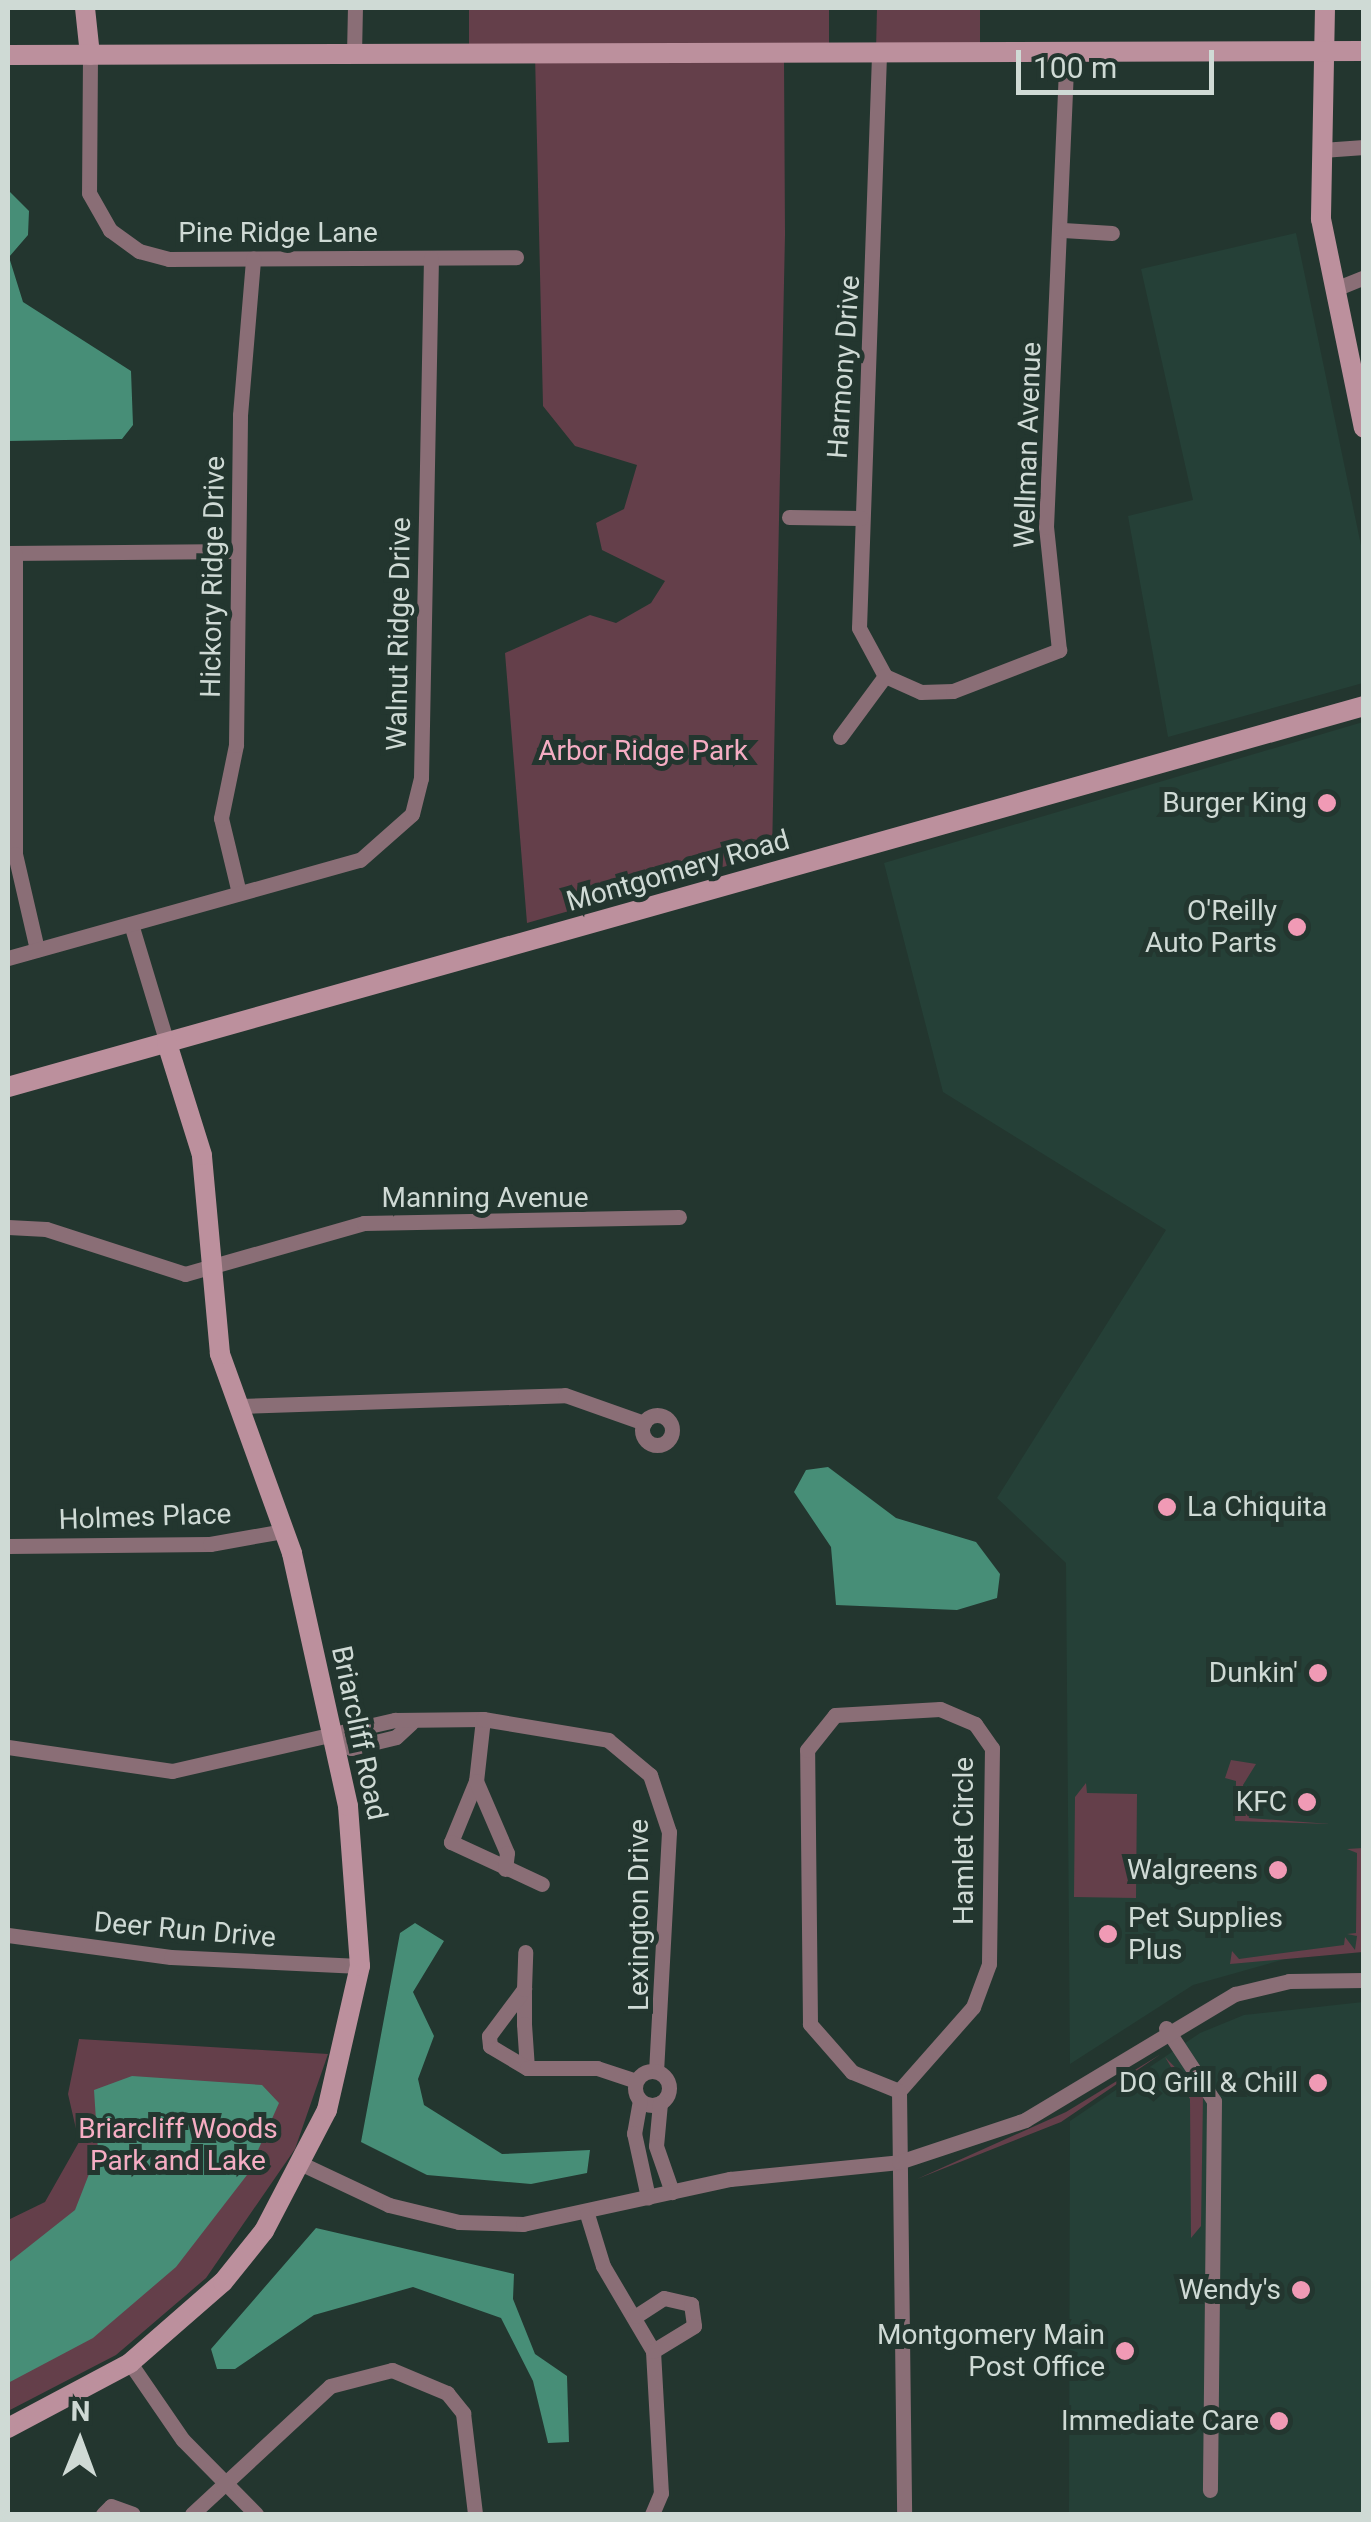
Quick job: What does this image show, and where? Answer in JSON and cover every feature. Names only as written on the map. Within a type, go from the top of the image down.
[{"type":"street","points":[[85,8],[90,55]]},
{"type":"street","points":[[354,54],[355,8]]},
{"type":"street","points":[[1325,8],[1321,219],[1362,418]]},
{"type":"street","points":[[8,56],[1364,51]]},
{"type":"street","name":"Wellman Avenue","points":[[885,676],[921,692],[953,691],[1059,650],[1046,527],[1063,230],[1067,54]]},
{"type":"street","name":"Pine Ridge Lane","points":[[90,55],[88,193],[110,230],[169,260],[516,257]]},
{"type":"street","name":"Harmony Drive","points":[[880,55],[880,221],[862,518],[860,628],[885,676]]},
{"type":"street","points":[[1322,150],[1364,146]]},
{"type":"street","points":[[1063,230],[1112,232]]},
{"type":"street","name":"Walnut Ridge Drive","points":[[8,958],[370,855],[404,826],[419,797],[432,258]]},
{"type":"street","name":"Hickory Ridge Drive","points":[[239,893],[221,818],[236,745],[238,551],[254,259]]},
{"type":"street","points":[[1335,289],[1361,282]]},
{"type":"street","points":[[789,517],[862,518]]},
{"type":"street","points":[[38,950],[15,854],[11,554],[238,551]]},
{"type":"street","points":[[840,738],[885,676]]},
{"type":"street","name":"Montgomery Road","points":[[8,1087],[1364,706]]},
{"type":"street","name":"Briarcliff Road","points":[[8,2428],[130,2363],[223,2282],[304,2166],[343,2065],[360,1966],[357,1852],[334,1740],[283,1531],[240,1406],[207,1274],[202,1155],[131,924]]},
{"type":"street","name":"Manning Avenue","points":[[8,1227],[46,1229],[154,1269],[207,1274],[364,1223],[678,1217]]},
{"type":"street","points":[[240,1406],[565,1395],[644,1423]]},
{"type":"street","name":"Holmes Place","points":[[8,1546],[210,1544],[283,1531]]},
{"type":"street","name":"Hamlet Circle","points":[[940,1708],[975,1724],[992,1748],[989,1964],[973,2007],[898,2091],[852,2072],[810,2024],[807,1750],[835,1716],[940,1708]]},
{"type":"street","points":[[482,1719],[476,1781],[450,1842],[542,1884]]},
{"type":"street","name":"Lexington Drive","points":[[8,1746],[172,1771],[334,1740],[348,1729],[411,1723],[482,1719],[608,1740],[650,1775],[664,1803],[665,2021],[656,2071],[669,2087],[660,2103],[656,2146],[672,2192]]},
{"type":"street","points":[[476,1781],[507,1852],[505,1869]]},
{"type":"street","name":"Deer Run Drive","points":[[8,1935],[360,1966]]},
{"type":"street","points":[[525,1952],[527,2068]]},
{"type":"street","points":[[304,2166],[389,2205],[459,2222],[587,2214],[672,2192],[899,2162],[1025,2120],[1166,2028],[1235,1994],[1364,1980]]},
{"type":"street","points":[[524,1989],[488,2036],[527,2068],[597,2068],[636,2081],[656,2071]]},
{"type":"street","points":[[1166,2028],[1214,2101],[1210,2490]]},
{"type":"street","points":[[636,2081],[640,2100],[634,2133],[648,2197]]},
{"type":"street","points":[[898,2091],[904,2514]]},
{"type":"street","points":[[640,2100],[660,2103]]},
{"type":"street","points":[[587,2214],[602,2266],[636,2316],[653,2351],[661,2493],[652,2514]]},
{"type":"street","points":[[636,2316],[664,2298],[691,2304],[694,2326],[653,2351]]},
{"type":"street","points":[[130,2363],[224,2484],[256,2514]]},
{"type":"street","points":[[192,2514],[330,2386],[392,2370],[422,2377],[464,2413],[475,2514]]},
{"type":"street","points":[[103,2514],[111,2506],[133,2514]]},
{"type":"shaded area","points":[[8,190],[29,211],[28,235],[9,257],[23,302],[131,371],[133,425],[122,439],[8,441]]},
{"type":"shaded area","points":[[1296,233],[1363,555],[1363,683],[1168,737],[1128,516],[1193,500],[1141,269]]},
{"type":"shaded area","points":[[1363,722],[1363,1951],[1299,1955],[1193,1985],[1070,2064],[1066,1563],[997,1498],[1166,1230],[943,1092],[884,863]]},
{"type":"shaded area","points":[[828,1467],[896,1518],[976,1542],[1000,1574],[997,1598],[957,1610],[836,1605],[831,1547],[794,1492],[806,1470]]},
{"type":"shaded area","points":[[415,1923],[444,1941],[413,1992],[434,2036],[418,2079],[424,2105],[502,2154],[590,2150],[587,2173],[531,2184],[427,2175],[361,2142],[400,1933]]},
{"type":"shaded area","points":[[1363,2002],[1361,2514],[1069,2514],[1070,2121],[1200,2033],[1244,2015]]},
{"type":"shaded area","name":"Briarcliff Woods Park and Lake","points":[[132,2076],[262,2085],[279,2103],[247,2175],[176,2267],[93,2338],[8,2383],[8,2263],[75,2210],[98,2151],[94,2090]]},
{"type":"shaded area","points":[[316,2228],[514,2274],[513,2299],[535,2354],[567,2376],[569,2442],[548,2443],[533,2381],[501,2318],[413,2287],[314,2315],[235,2369],[217,2369],[211,2349]]},
{"type":"green space","points":[[469,8],[829,8],[829,48],[469,46]]},
{"type":"green space","points":[[877,8],[980,8],[980,52],[876,51]]},
{"type":"green space","name":"Arbor Ridge Park","points":[[535,54],[784,59],[785,235],[772,853],[527,923],[505,653],[590,615],[616,623],[651,603],[665,581],[602,550],[596,523],[624,509],[637,465],[575,446],[543,406]]},
{"type":"green space","points":[[1231,1760],[1256,1764],[1243,1785],[1249,1818],[1330,1824],[1235,1821],[1236,1781],[1225,1778]]},
{"type":"green space","points":[[1086,1783],[1087,1793],[1137,1794],[1136,1898],[1074,1897],[1075,1797]]},
{"type":"green space","points":[[1363,1848],[1363,1952],[1230,1964],[1232,1951],[1239,1959],[1344,1945],[1345,1937],[1355,1950],[1357,1936],[1347,1934],[1356,1933],[1357,1853],[1347,1849]]},
{"type":"green space","name":"Briarcliff Woods Park and Lake","points":[[79,2039],[328,2054],[295,2149],[206,2278],[116,2355],[8,2411],[8,2220],[45,2202],[79,2142],[68,2094]]},
{"type":"green space","points":[[1161,2054],[1061,2122],[917,2179],[1066,2112]]},
{"type":"green space","points":[[1165,2057],[1203,2096],[1201,2226],[1191,2238],[1190,2099]]},
{"type":"place","name":"Burger King","points":[[1327,803]]},
{"type":"place","name":"O'Reilly Auto Parts","points":[[1297,927]]},
{"type":"place","name":"La Chiquita","points":[[1167,1507]]},
{"type":"place","name":"Dunkin'","points":[[1318,1673]]},
{"type":"place","name":"KFC","points":[[1307,1802]]},
{"type":"place","name":"Walgreens","points":[[1278,1870]]},
{"type":"place","name":"Pet Supplies Plus","points":[[1108,1934]]},
{"type":"place","name":"DQ Grill & Chill","points":[[1318,2083]]},
{"type":"place","name":"Wendy's","points":[[1301,2290]]},
{"type":"place","name":"Montgomery Main Post Office","points":[[1125,2351]]},
{"type":"place","name":"Immediate Care","points":[[1279,2421]]}]
